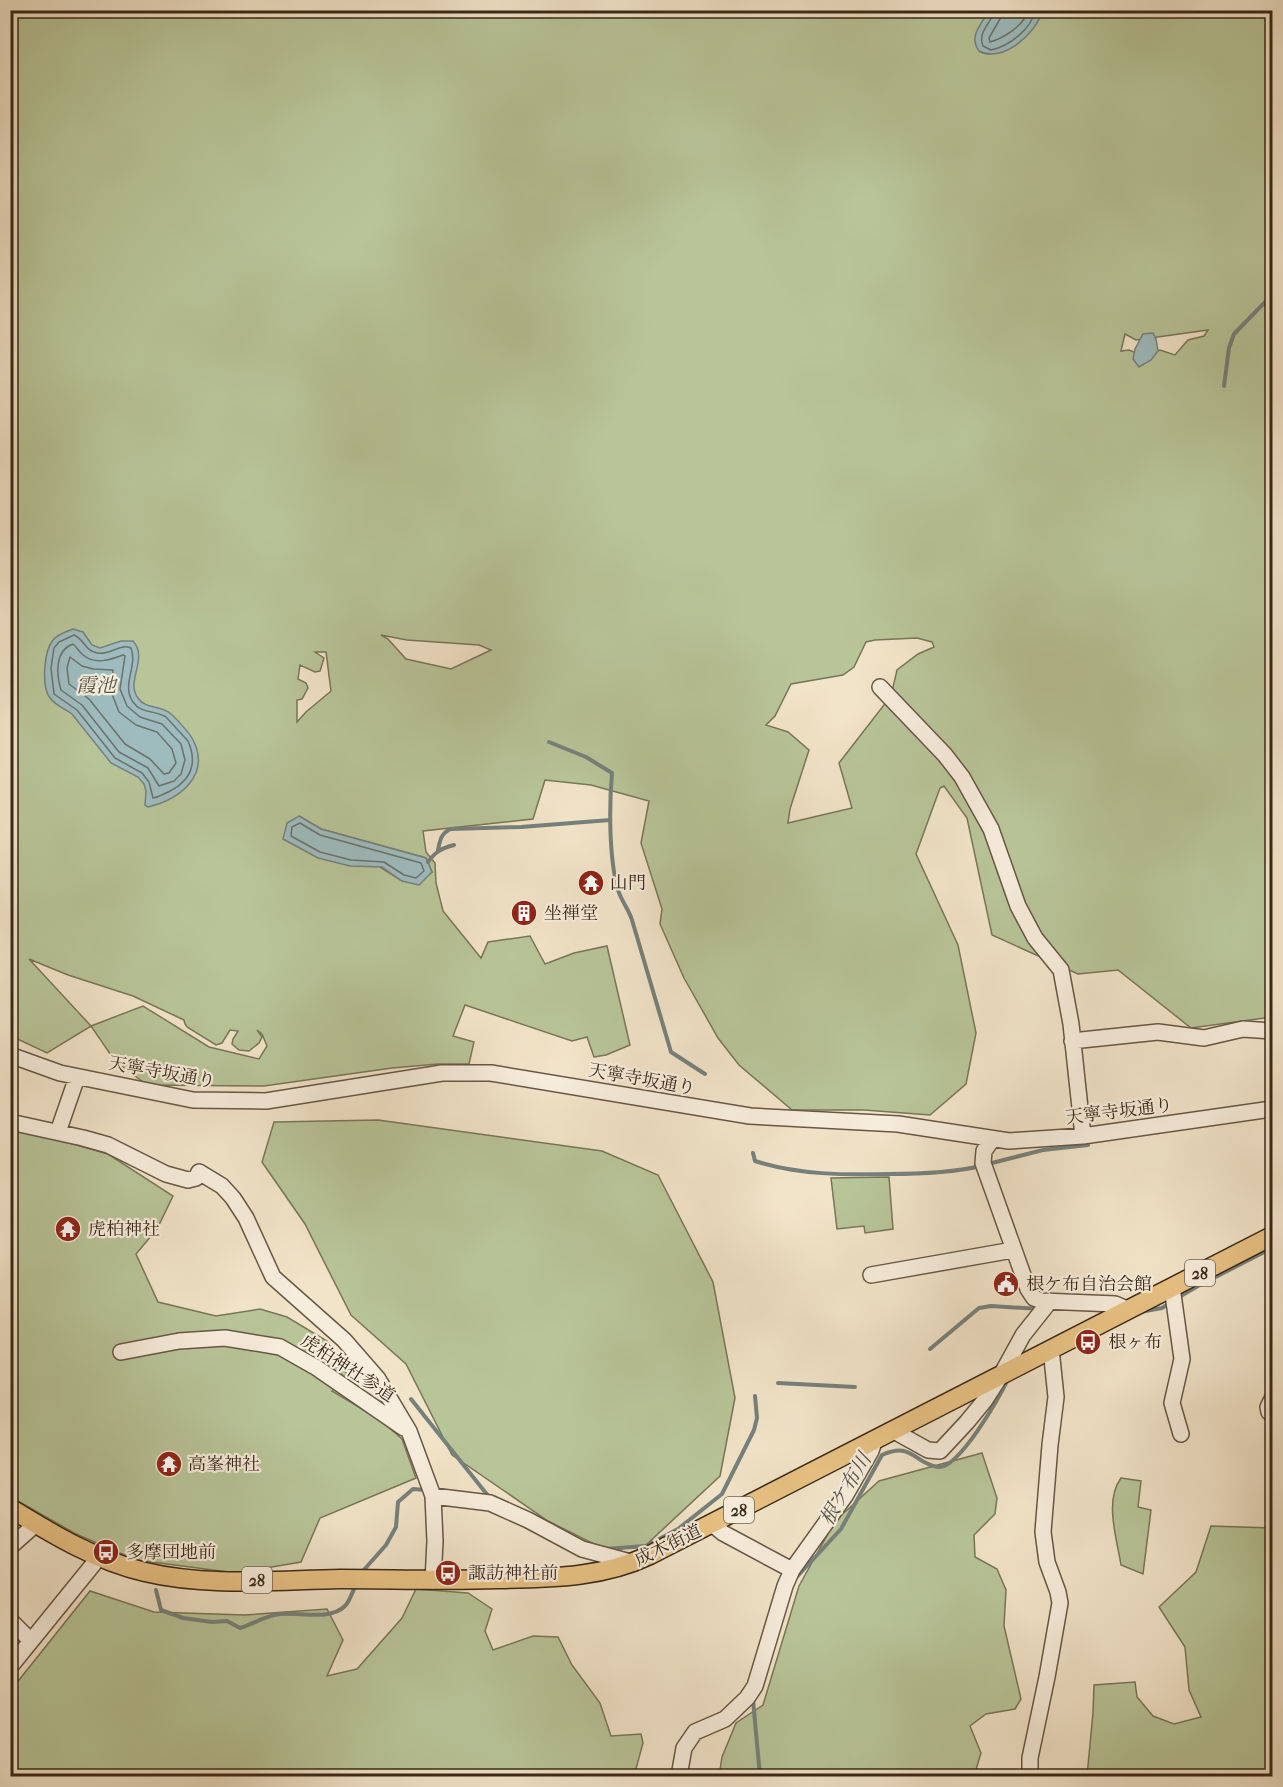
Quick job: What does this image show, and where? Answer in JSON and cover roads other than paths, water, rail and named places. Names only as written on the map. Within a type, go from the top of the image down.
[{"type":"main road","name":"成木街道","points":[[10,1508],[100,1557],[142,1572],[177,1578],[230,1581],[433,1581],[560,1578],[600,1572],[634,1563],[1124,1312],[1173,1296],[1272,1236]]},
{"type":"street","points":[[880,687],[956,768],[991,829],[1018,906],[1035,938],[1061,970],[1083,1136]]},
{"type":"street","points":[[1072,1041],[1158,1032],[1204,1038],[1244,1029],[1272,1031]]},
{"type":"street","name":"天寧寺坂通り","points":[[10,1055],[34,1065],[77,1077],[193,1100],[247,1102],[300,1097],[442,1073],[491,1073],[750,1116],[898,1124],[1009,1142],[1083,1136],[1272,1109]]},
{"type":"street","points":[[58,1132],[77,1077]]},
{"type":"street","points":[[10,1122],[108,1145],[166,1174],[188,1180],[196,1178],[200,1172],[222,1186],[246,1218],[273,1277],[344,1340],[378,1379],[409,1431],[433,1496],[435,1568],[433,1581]]},
{"type":"street","points":[[992,1140],[984,1151],[983,1163],[1013,1250],[1028,1289],[1034,1298],[1046,1306],[1116,1304],[1124,1312]]},
{"type":"street","points":[[871,1275],[1013,1250]]},
{"type":"street","points":[[1173,1296],[1182,1359],[1172,1402],[1181,1434]]},
{"type":"street","points":[[892,1430],[928,1450],[940,1450],[967,1422],[1002,1374],[1023,1335],[1046,1306]]},
{"type":"street","name":"虎柏神社参道","points":[[121,1352],[179,1341],[225,1338],[280,1347],[317,1368],[409,1431]]},
{"type":"street","points":[[1030,1776],[1030,1758],[1047,1677],[1059,1603],[1058,1592],[1047,1562],[1043,1532],[1056,1397],[1052,1349]]},
{"type":"street","points":[[1272,1399],[1268,1407],[1272,1415]]},
{"type":"street","points":[[679,1776],[684,1748],[695,1732],[725,1719],[747,1698],[755,1686],[785,1586],[792,1570],[845,1496],[871,1451],[874,1439]]},
{"type":"street","points":[[433,1496],[490,1503],[582,1549],[634,1563]]},
{"type":"street","points":[[10,1547],[36,1524]]},
{"type":"street","points":[[712,1524],[723,1533],[792,1570]]},
{"type":"street","points":[[10,1667],[100,1557]]},
{"type":"street","points":[[10,1620],[31,1641]]},
{"type":"water","points":[[989,11],[1042,11],[1039,20],[1026,37],[1008,50],[988,54],[979,51],[975,35]]},
{"type":"water","points":[[1153,333],[1158,351],[1151,360],[1139,367],[1133,359],[1135,349],[1143,334]]},
{"type":"water","name":"霞池","points":[[73,629],[83,632],[92,645],[100,648],[121,641],[133,641],[139,655],[134,684],[138,698],[145,704],[167,711],[192,738],[197,751],[196,774],[182,791],[172,798],[148,807],[145,805],[146,791],[138,777],[111,763],[72,714],[57,705],[47,693],[45,669],[47,652],[55,638]]},
{"type":"water","points":[[299,816],[321,829],[426,858],[432,872],[419,885],[402,881],[382,867],[350,866],[318,858],[283,839],[287,823]]},
{"type":"waterway","points":[[1224,386],[1229,348],[1234,334],[1272,295]]},
{"type":"waterway","points":[[549,742],[586,757],[612,773],[610,832],[618,890],[632,920],[671,1052],[705,1074]]},
{"type":"waterway","points":[[438,850],[443,835],[451,829],[521,827],[610,820]]},
{"type":"waterway","points":[[428,862],[439,851],[454,845]]},
{"type":"waterway","points":[[988,1164],[1043,1150],[1088,1145]]},
{"type":"waterway","points":[[753,1153],[755,1161],[772,1166],[822,1173],[924,1173],[981,1166]]},
{"type":"waterway","name":"根ケ布川","points":[[1179,1297],[1272,1248]]},
{"type":"waterway","name":"根ケ布川","points":[[1140,1312],[1162,1308],[1170,1303]]},
{"type":"waterway","name":"根ケ布川","points":[[930,1349],[979,1308],[991,1306],[1040,1309]]},
{"type":"waterway","name":"根ケ布川","points":[[794,1580],[841,1529],[882,1455],[892,1451],[907,1452],[930,1465],[938,1467],[946,1465],[978,1431],[1008,1379]]},
{"type":"waterway","points":[[778,1383],[855,1387]]},
{"type":"waterway","points":[[604,1549],[646,1546],[678,1529],[722,1494],[754,1430],[757,1418],[755,1396]]},
{"type":"waterway","points":[[411,1399],[489,1497]]},
{"type":"waterway","points":[[362,1572],[386,1545],[396,1527],[398,1502],[413,1489],[426,1490]]},
{"type":"waterway","points":[[156,1590],[161,1610],[183,1618],[212,1622],[227,1621],[240,1628],[275,1615],[323,1615],[339,1611],[347,1604],[356,1585]]},
{"type":"waterway","name":"根ケ布川","points":[[753,1700],[760,1776]]},
{"type":"place","name":"山門","points":[[591,883]]},
{"type":"place","name":"坐禅堂","points":[[524,913]]},
{"type":"place","name":"虎柏神社","points":[[68,1229]]},
{"type":"place","name":"根ケ布自治会館","points":[[1006,1284]]},
{"type":"place","name":"根ヶ布","points":[[1088,1342]]},
{"type":"place","name":"高峯神社","points":[[169,1464]]},
{"type":"place","name":"多摩団地前","points":[[106,1552]]},
{"type":"place","name":"諏訪神社前","points":[[448,1573]]}]
